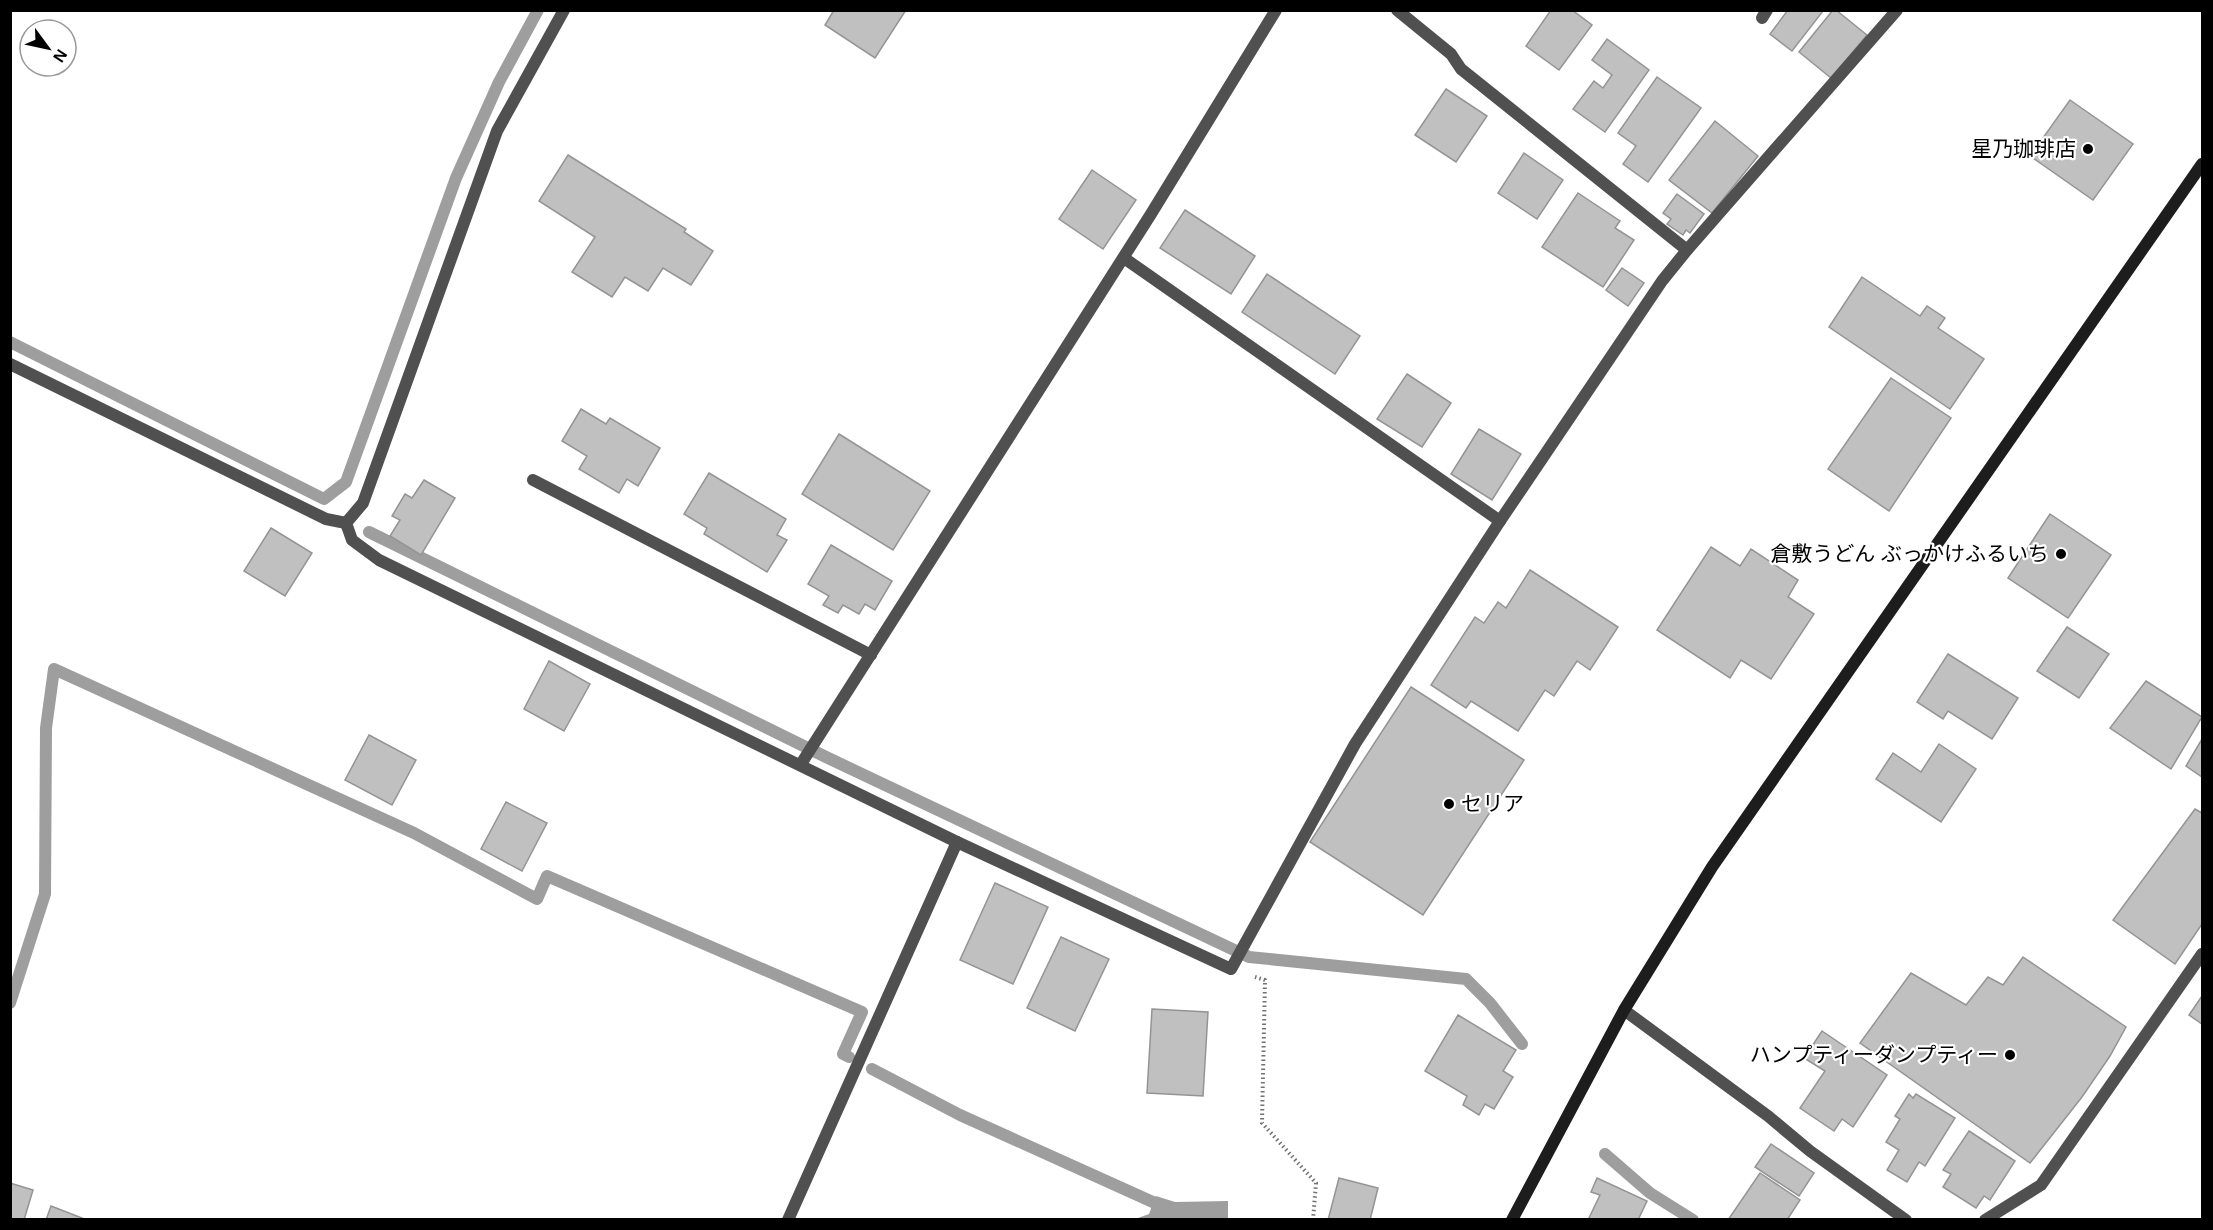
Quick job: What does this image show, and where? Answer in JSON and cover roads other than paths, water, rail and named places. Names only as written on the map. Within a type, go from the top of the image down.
[{"type":"street","points":[[346,523],[363,503],[497,131],[564,10]]},
{"type":"street","points":[[807,755],[1124,258],[1276,10]]},
{"type":"street","points":[[1397,10],[1451,54],[1461,69],[1686,250]]},
{"type":"street","points":[[346,523],[352,540],[379,560],[807,755],[957,842],[1237,959],[1355,744],[1500,521],[1662,281],[1686,250],[1897,10]]},
{"type":"street","points":[[1512,1220],[1624,1010],[1712,867],[2202,164]]},
{"type":"street","points":[[1124,258],[1500,521]]},
{"type":"street","points":[[10,364],[326,519],[346,523]]},
{"type":"street","points":[[533,480],[871,655]]},
{"type":"street","points":[[788,1220],[957,842]]},
{"type":"street","points":[[1985,1220],[2041,1185],[2202,954]]},
{"type":"street","points":[[1624,1010],[1768,1116],[1810,1152],[1906,1220]]},
{"type":"waterway","points":[[10,342],[324,499],[346,482],[456,178],[499,82],[538,10]]},
{"type":"waterway","points":[[369,532],[826,757],[1249,957],[1466,979],[1490,1003],[1522,1044]]},
{"type":"waterway","points":[[10,1003],[45,894],[46,728],[54,669],[414,833],[537,899],[547,876],[862,1012],[843,1054],[849,1057]]},
{"type":"waterway","points":[[872,1069],[960,1115],[1155,1203],[1166,1220]]},
{"type":"waterway","points":[[1605,1154],[1650,1193],[1693,1220]]},
{"type":"place","name":"星乃珈琲店","points":[[2088,149]]},
{"type":"place","name":"倉敷うどん ぶっかけふるいち","points":[[2061,554]]},
{"type":"place","name":"セリア","points":[[1449,804]]},
{"type":"place","name":"ハンプティーダンプティー","points":[[2010,1055]]}]
